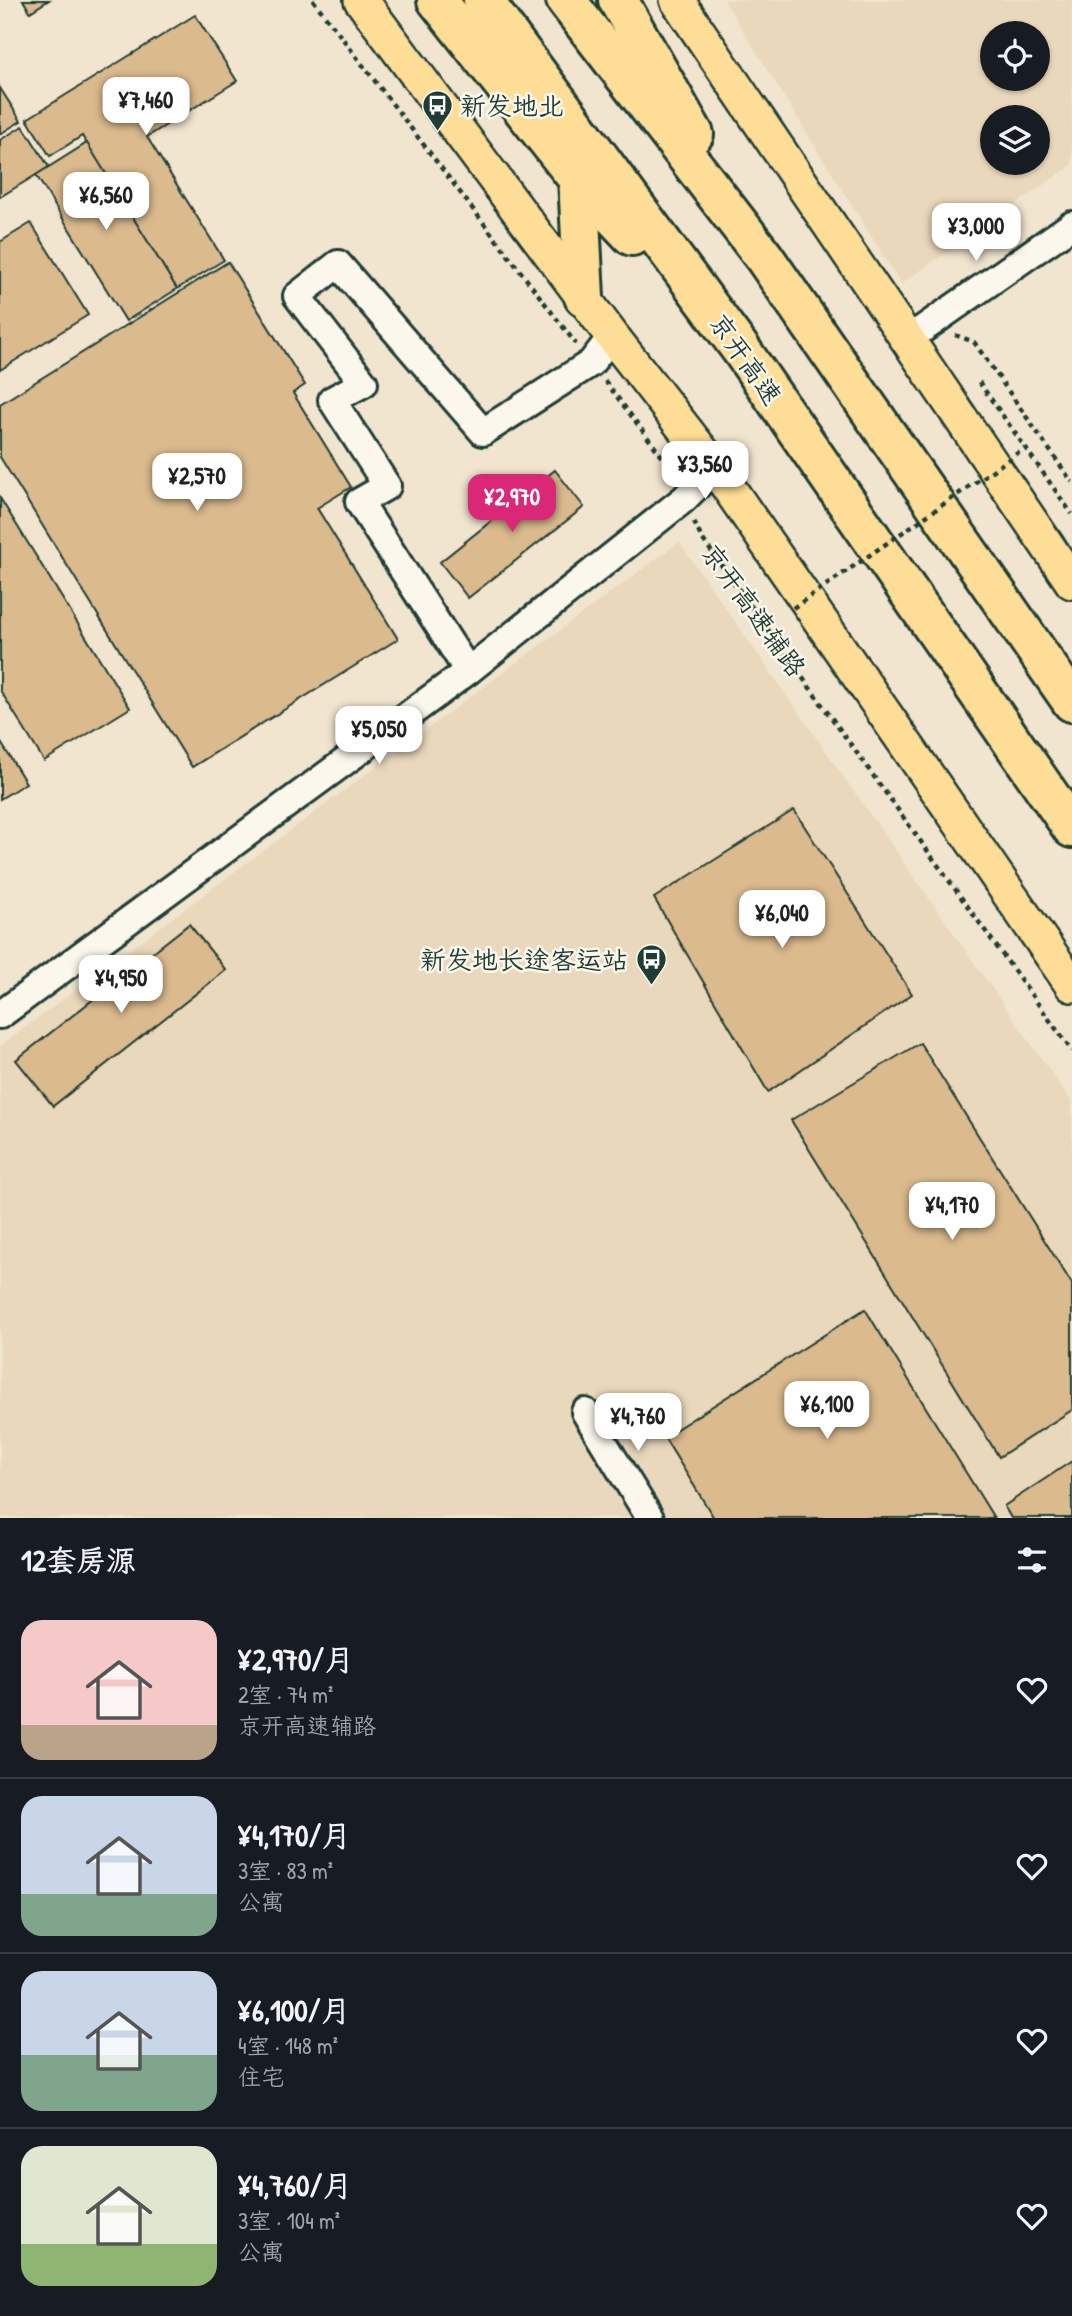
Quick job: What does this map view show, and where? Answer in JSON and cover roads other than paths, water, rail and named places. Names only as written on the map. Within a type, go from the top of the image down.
[{"type":"highway","points":[[437,0],[578,179],[742,351]]},
{"type":"highway","name":"京开高速","points":[[483,0],[742,351],[1072,828]]},
{"type":"highway","points":[[566,0],[764,257],[1072,702]]},
{"type":"highway","points":[[618,0],[764,257]]},
{"type":"highway","points":[[578,179],[584,297]]},
{"type":"main road","name":"京开高速辅路","points":[[361,0],[715,468],[1072,985]]},
{"type":"main road","points":[[677,0],[917,333],[1072,582]]},
{"type":"street","points":[[917,333],[1072,225]]},
{"type":"street","points":[[468,671],[359,502],[387,486],[332,400],[364,383],[298,296],[338,264],[483,432],[591,363],[612,335]]},
{"type":"street","points":[[0,1015],[468,671],[684,499],[715,468]]},
{"type":"street","points":[[584,1412],[650,1518]]},
{"type":"place","name":"新发地北","points":[[437,132]]},
{"type":"place","name":"新发地长途客运站","points":[[651,986]]}]
